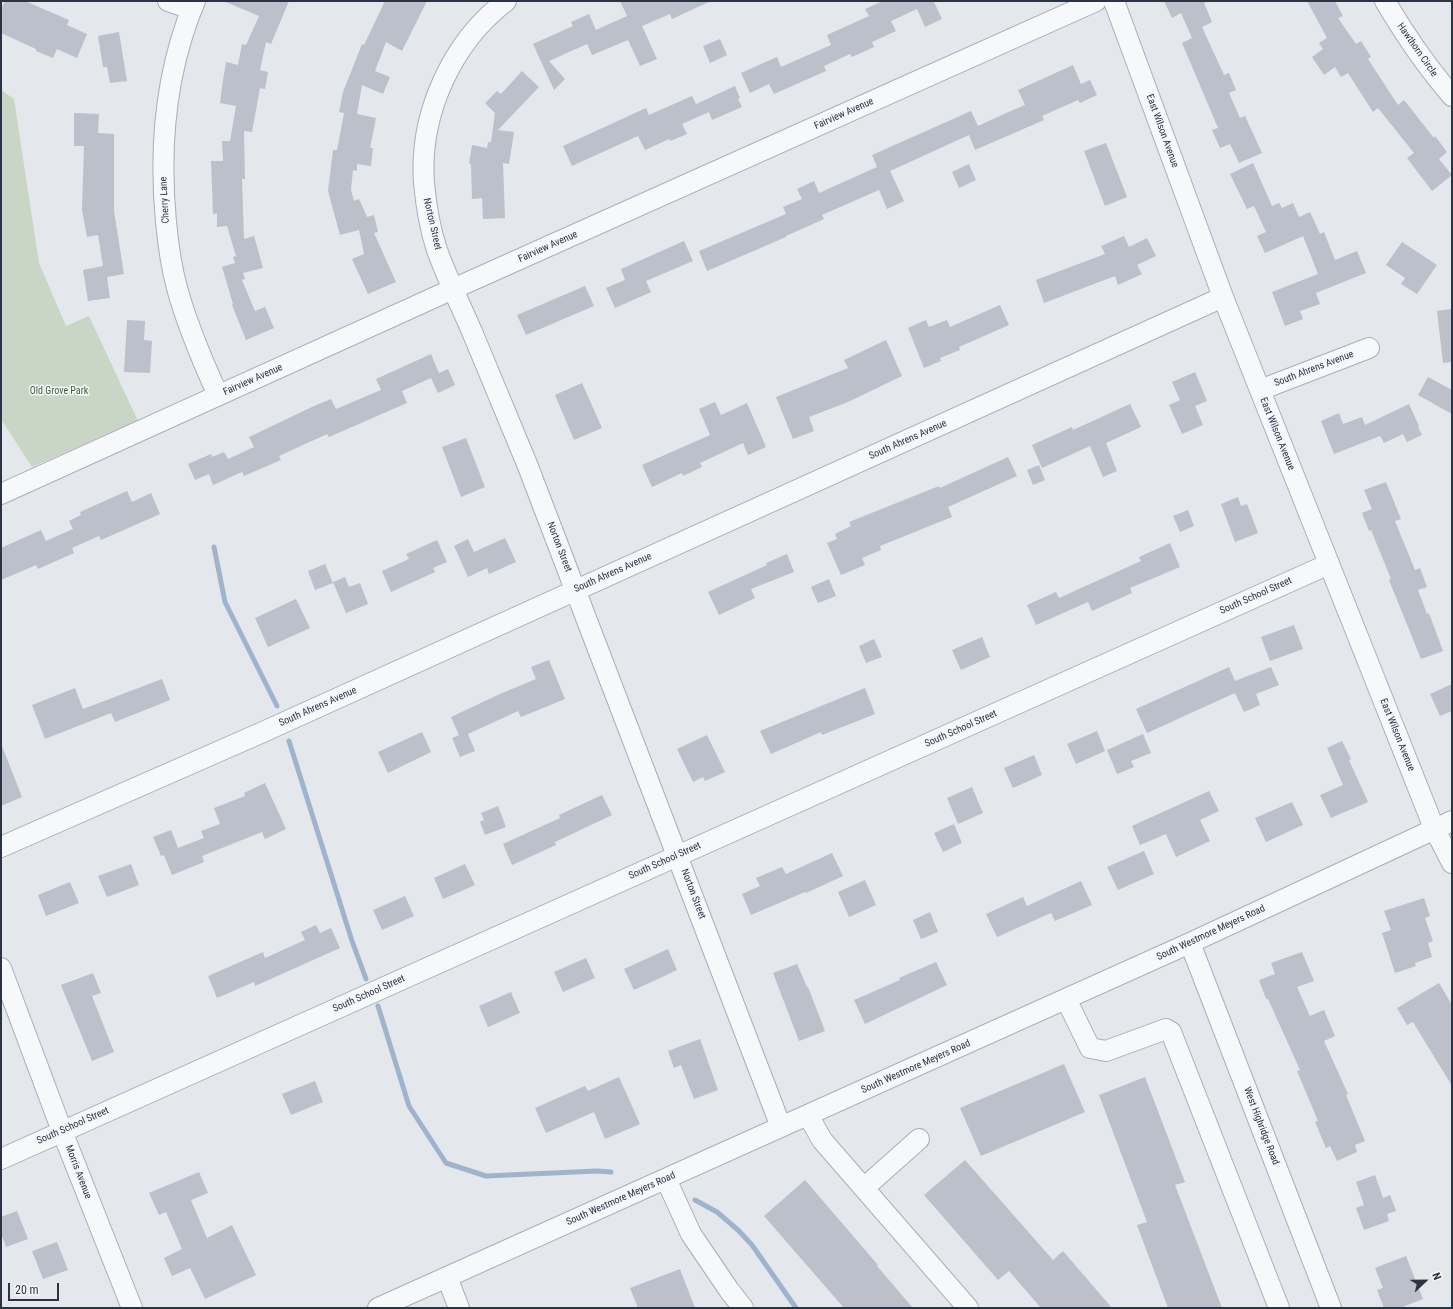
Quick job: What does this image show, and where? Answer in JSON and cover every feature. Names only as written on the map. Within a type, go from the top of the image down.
[{"type":"street","points":[[168,1],[194,5]]},
{"type":"street","name":"Norton Street","points":[[506,1],[482,23],[466,42],[440,84],[431,113],[426,137],[424,158],[424,180],[429,221],[436,249],[503,403],[782,1127]]},
{"type":"street","name":"Fairview Avenue","points":[[1,494],[453,289],[1096,1]]},
{"type":"street","name":"East Wilson Avenue","points":[[1114,1],[1223,297],[1329,564],[1443,824],[1452,863]]},
{"type":"street","name":"Hawthorn Circle","points":[[1385,1],[1408,40],[1422,60],[1452,96]]},
{"type":"street","name":"Cherry Lane","points":[[194,5],[181,42],[173,76],[166,121],[164,199],[168,242],[176,286],[191,331],[218,395]]},
{"type":"street","name":"South Ahrens Avenue","points":[[1,847],[263,732],[1223,297]]},
{"type":"street","name":"South Ahrens Avenue","points":[[1260,390],[1369,348]]},
{"type":"street","name":"South School Street","points":[[1,1159],[1329,564]]},
{"type":"street","name":"South Westmore Meyers Road","points":[[378,1308],[1190,943],[1443,824]]},
{"type":"street","name":"West Highridge Road","points":[[1190,943],[1331,1308]]},
{"type":"street","name":"Morris Avenue","points":[[1,968],[62,1131],[132,1308]]},
{"type":"street","points":[[1066,999],[1090,1048],[1106,1051],[1166,1029],[1172,1032],[1279,1308]]},
{"type":"street","points":[[808,1115],[822,1140],[968,1308]]},
{"type":"street","points":[[864,1188],[920,1139]]},
{"type":"street","points":[[666,1179],[691,1234],[743,1308]]},
{"type":"street","points":[[447,1277],[459,1308]]},
{"type":"green space","name":"Old Grove Park","points":[[1,90],[14,99],[39,263],[66,326],[89,316],[138,421],[32,467],[1,419]]},
{"type":"building","points":[[5,1],[25,1],[69,20],[67,25],[87,34],[77,58],[57,49],[53,58],[1,33],[1,9]]},
{"type":"building","points":[[223,1],[289,1],[271,44],[266,42],[260,70],[268,72],[265,89],[260,88],[252,132],[244,131],[245,179],[242,179],[244,239],[254,236],[263,268],[243,273],[245,279],[242,280],[255,311],[265,307],[274,328],[246,340],[232,305],[233,304],[222,267],[235,263],[233,257],[236,256],[227,226],[217,227],[217,213],[213,214],[211,161],[223,161],[222,141],[230,141],[236,106],[220,103],[226,62],[238,65],[242,44],[246,45],[259,16]]},
{"type":"building","points":[[385,1],[427,1],[402,51],[386,42],[375,71],[390,77],[383,94],[362,85],[357,114],[376,118],[370,148],[373,148],[371,166],[357,164],[357,171],[353,170],[351,190],[354,201],[359,199],[367,217],[374,215],[378,232],[374,233],[396,282],[368,294],[352,259],[364,254],[359,230],[340,235],[328,191],[333,150],[337,150],[344,113],[339,112],[343,92],[362,44],[364,45]]},
{"type":"building","points":[[620,1],[711,1],[672,19],[670,14],[642,26],[657,59],[640,66],[628,40],[592,55],[587,44],[549,61],[565,79],[554,90],[533,44],[573,26],[571,22],[589,14],[596,30],[627,16]]},
{"type":"building","points":[[883,1],[936,1],[934,2],[942,19],[925,27],[917,9],[891,21],[896,31],[872,42],[874,47],[852,57],[850,54],[824,66],[826,71],[774,94],[769,84],[750,93],[741,73],[777,57],[781,67],[831,45],[827,35],[869,16],[865,9]]},
{"type":"building","points":[[1164,1],[1209,1],[1204,3],[1212,22],[1202,27],[1224,75],[1229,73],[1236,90],[1229,93],[1240,118],[1245,116],[1262,153],[1239,163],[1230,144],[1220,148],[1212,130],[1218,128],[1182,43],[1192,38],[1181,13],[1172,18]]},
{"type":"building","points":[[1307,1],[1335,1],[1343,16],[1338,18],[1356,44],[1361,41],[1371,57],[1368,59],[1398,105],[1404,100],[1447,152],[1439,159],[1452,175],[1432,191],[1407,158],[1414,153],[1378,108],[1373,112],[1348,73],[1341,77],[1335,67],[1324,75],[1312,57],[1323,49],[1319,43],[1327,38]]},
{"type":"building","points":[[119,32],[127,81],[110,83],[107,67],[103,67],[98,36]]},
{"type":"building","points":[[720,39],[727,55],[710,63],[703,46]]},
{"type":"building","points":[[1073,65],[1081,84],[1090,80],[1097,95],[1080,103],[1078,100],[1042,116],[1044,120],[975,150],[969,135],[890,171],[904,201],[887,209],[879,190],[822,215],[824,219],[786,237],[707,271],[699,251],[786,214],[783,207],[802,199],[797,189],[814,181],[819,193],[877,167],[872,155],[971,111],[978,126],[1025,105],[1018,90]]},
{"type":"building","points":[[522,71],[539,87],[498,130],[514,132],[509,164],[503,163],[505,218],[483,219],[482,198],[472,199],[471,164],[469,164],[472,145],[487,148],[488,142],[491,142],[495,113],[485,103],[497,91],[501,94]]},
{"type":"building","points":[[735,86],[740,98],[738,99],[742,107],[712,120],[709,112],[682,124],[687,134],[670,141],[669,139],[645,150],[638,136],[572,166],[563,146],[646,108],[649,115],[692,96],[696,104]]},
{"type":"building","points":[[74,113],[99,114],[98,133],[114,134],[114,211],[124,274],[107,277],[110,298],[88,301],[83,270],[103,266],[98,235],[87,237],[82,210],[84,146],[74,146]]},
{"type":"building","points":[[1106,143],[1127,197],[1105,206],[1084,151]]},
{"type":"building","points":[[1253,163],[1272,206],[1279,203],[1282,208],[1293,203],[1299,217],[1310,212],[1320,234],[1324,232],[1335,260],[1357,251],[1366,273],[1316,293],[1320,304],[1300,311],[1303,319],[1285,326],[1272,292],[1318,274],[1303,236],[1265,253],[1257,236],[1266,232],[1254,206],[1247,209],[1230,174]]},
{"type":"building","points":[[969,164],[976,180],[959,188],[952,172]]},
{"type":"building","points":[[1124,236],[1129,247],[1147,238],[1156,256],[1137,265],[1142,274],[1118,285],[1115,276],[1044,303],[1036,280],[1105,254],[1101,246]]},
{"type":"building","points":[[684,241],[693,261],[646,281],[651,292],[615,308],[606,288],[625,280],[621,269]]},
{"type":"building","points":[[1402,242],[1437,265],[1417,294],[1401,284],[1405,278],[1386,265]]},
{"type":"building","points":[[585,286],[594,306],[526,335],[517,315]]},
{"type":"building","points":[[1000,305],[1009,325],[959,347],[960,350],[940,358],[941,361],[924,368],[908,328],[926,320],[929,327],[947,320],[950,327]]},
{"type":"building","points":[[1452,309],[1452,362],[1443,363],[1437,311]]},
{"type":"building","points":[[127,320],[145,321],[144,340],[152,341],[150,373],[124,372]]},
{"type":"building","points":[[886,340],[902,376],[848,402],[809,417],[814,431],[793,439],[776,397],[848,368],[844,360]]},
{"type":"building","points":[[431,354],[439,373],[448,369],[455,385],[438,393],[431,378],[402,391],[407,403],[329,437],[327,434],[279,456],[281,460],[244,476],[242,472],[213,485],[209,474],[195,480],[188,464],[211,454],[212,457],[224,452],[228,459],[254,447],[249,437],[314,406],[331,399],[336,409],[381,390],[376,379]]},
{"type":"building","points":[[1195,372],[1207,401],[1195,406],[1203,425],[1182,434],[1169,405],[1180,400],[1172,382]]},
{"type":"building","points":[[1428,377],[1452,390],[1452,414],[1418,395]]},
{"type":"building","points":[[582,383],[602,428],[574,440],[555,395]]},
{"type":"building","points":[[715,402],[721,415],[747,403],[766,447],[748,455],[743,443],[700,463],[702,467],[683,476],[682,473],[652,487],[642,465],[710,435],[699,409]]},
{"type":"building","points":[[1130,404],[1141,427],[1106,443],[1117,471],[1103,477],[1090,446],[1042,468],[1032,445],[1072,427],[1073,430]]},
{"type":"building","points":[[1409,404],[1422,435],[1407,442],[1403,434],[1384,443],[1380,436],[1334,454],[1321,421],[1339,413],[1343,424],[1362,417],[1365,425]]},
{"type":"building","points":[[466,438],[485,487],[461,497],[442,447]]},
{"type":"building","points":[[1008,457],[1017,476],[948,507],[952,517],[880,546],[881,550],[862,558],[865,565],[841,575],[827,543],[837,539],[835,534],[851,526],[849,522],[939,486],[940,488]]},
{"type":"building","points":[[1039,465],[1045,480],[1033,485],[1027,470]]},
{"type":"building","points":[[1386,482],[1401,519],[1395,521],[1415,570],[1420,568],[1427,587],[1418,590],[1427,614],[1429,613],[1443,651],[1421,659],[1389,580],[1391,579],[1371,530],[1369,531],[1362,513],[1372,509],[1364,490]]},
{"type":"building","points":[[127,491],[132,502],[151,493],[160,514],[101,540],[99,536],[72,548],[74,553],[38,569],[36,565],[1,580],[1,548],[41,530],[46,541],[73,529],[69,521],[81,515],[80,512]]},
{"type":"building","points":[[1238,497],[1241,506],[1247,504],[1258,533],[1235,542],[1221,504]]},
{"type":"building","points":[[1188,510],[1194,526],[1180,532],[1173,516]]},
{"type":"building","points":[[505,538],[516,562],[489,574],[487,568],[468,577],[454,546],[468,539],[474,552]]},
{"type":"building","points":[[437,540],[447,562],[433,568],[435,572],[391,592],[382,571],[409,559],[406,554]]},
{"type":"building","points":[[1170,543],[1180,567],[1130,588],[1132,593],[1092,611],[1088,602],[1036,625],[1027,605],[1056,592],[1059,598],[1141,561],[1139,557]]},
{"type":"building","points":[[787,554],[794,572],[751,589],[755,598],[719,615],[708,592],[767,565],[766,563]]},
{"type":"building","points":[[325,564],[333,583],[315,590],[308,571]]},
{"type":"building","points":[[345,577],[349,587],[360,583],[368,604],[346,613],[333,582]]},
{"type":"building","points":[[829,579],[836,596],[818,603],[811,587]]},
{"type":"building","points":[[296,599],[310,628],[268,647],[255,618]]},
{"type":"building","points":[[1294,625],[1303,649],[1270,661],[1261,637]]},
{"type":"building","points":[[982,637],[990,657],[961,670],[952,650]]},
{"type":"building","points":[[874,639],[882,657],[866,663],[859,646]]},
{"type":"building","points":[[549,660],[565,699],[521,717],[518,711],[468,734],[475,751],[460,757],[452,738],[459,735],[451,717],[536,679],[531,667]]},
{"type":"building","points":[[1229,667],[1235,681],[1271,667],[1279,685],[1256,694],[1260,705],[1244,712],[1235,693],[1147,733],[1136,709]]},
{"type":"building","points":[[162,679],[170,700],[115,722],[111,713],[45,739],[32,705],[75,688],[83,709]]},
{"type":"building","points":[[1452,684],[1452,711],[1440,716],[1430,694]]},
{"type":"building","points":[[865,688],[875,714],[822,735],[821,732],[771,754],[760,731]]},
{"type":"building","points":[[1097,731],[1105,751],[1076,764],[1067,744]]},
{"type":"building","points":[[422,732],[431,752],[388,773],[378,752]]},
{"type":"building","points":[[1143,734],[1151,753],[1131,761],[1134,767],[1117,774],[1107,750]]},
{"type":"building","points":[[707,735],[725,772],[705,781],[703,777],[693,782],[677,749]]},
{"type":"building","points":[[1342,741],[1351,759],[1349,760],[1368,802],[1331,818],[1320,795],[1343,785],[1327,748]]},
{"type":"building","points":[[2,746],[22,797],[1,806],[1,747]]},
{"type":"building","points":[[1034,755],[1042,775],[1013,788],[1004,768]]},
{"type":"building","points":[[265,783],[286,829],[265,839],[262,832],[202,856],[204,862],[172,875],[164,855],[161,856],[153,837],[171,830],[178,848],[204,838],[201,831],[220,824],[214,808],[245,796],[244,793]]},
{"type":"building","points":[[972,787],[983,813],[958,824],[947,798]]},
{"type":"building","points":[[1209,791],[1219,811],[1200,820],[1210,841],[1176,857],[1166,834],[1140,845],[1132,826]]},
{"type":"building","points":[[602,795],[612,815],[555,842],[556,845],[512,865],[503,844],[560,818],[559,815]]},
{"type":"building","points":[[1292,802],[1303,825],[1266,842],[1255,818]]},
{"type":"building","points":[[498,806],[506,827],[485,835],[480,822],[484,820],[481,813]]},
{"type":"building","points":[[954,824],[962,843],[943,852],[934,833]]},
{"type":"building","points":[[1144,851],[1154,874],[1118,890],[1107,867]]},
{"type":"building","points":[[832,853],[843,876],[806,893],[805,892],[751,915],[742,894],[760,886],[756,878],[782,867],[786,874]]},
{"type":"building","points":[[131,864],[139,885],[107,897],[98,876]]},
{"type":"building","points":[[465,864],[475,885],[443,899],[434,878]]},
{"type":"building","points":[[865,880],[876,905],[849,917],[838,892]]},
{"type":"building","points":[[1081,881],[1092,905],[1055,921],[1051,913],[997,937],[986,914],[1023,897],[1027,906]]},
{"type":"building","points":[[70,882],[79,903],[46,916],[38,895]]},
{"type":"building","points":[[405,896],[414,916],[382,930],[373,910]]},
{"type":"building","points":[[1424,898],[1430,916],[1425,918],[1433,941],[1428,943],[1432,957],[1415,963],[1416,966],[1395,973],[1382,933],[1391,930],[1384,911]]},
{"type":"building","points":[[930,912],[938,932],[921,939],[913,920]]},
{"type":"building","points":[[316,925],[320,933],[331,928],[340,948],[255,986],[254,982],[217,998],[208,976],[263,952],[265,958],[305,940],[301,932]]},
{"type":"building","points":[[668,949],[677,970],[634,990],[624,969]]},
{"type":"building","points":[[1302,952],[1314,981],[1297,987],[1310,1016],[1324,1010],[1335,1036],[1324,1041],[1348,1094],[1346,1095],[1365,1141],[1355,1145],[1357,1152],[1337,1161],[1330,1146],[1326,1148],[1315,1122],[1318,1121],[1297,1071],[1300,1070],[1268,999],[1266,999],[1259,980],[1275,974],[1271,963]]},
{"type":"building","points":[[586,958],[595,978],[563,992],[554,972]]},
{"type":"building","points":[[936,962],[947,985],[865,1024],[854,1000]]},
{"type":"building","points":[[797,964],[808,987],[825,1031],[799,1041],[773,973]]},
{"type":"building","points":[[93,973],[101,993],[92,996],[114,1052],[92,1061],[61,985]]},
{"type":"building","points":[[1439,983],[1452,1005],[1452,1086],[1413,1022],[1407,1025],[1397,1008]]},
{"type":"building","points":[[511,992],[520,1013],[488,1027],[479,1006]]},
{"type":"building","points":[[700,1039],[718,1090],[694,1099],[681,1065],[674,1068],[668,1051]]},
{"type":"building","points":[[1064,1064],[1085,1112],[981,1156],[960,1108]]},
{"type":"building","points":[[619,1077],[640,1124],[605,1139],[594,1112],[546,1133],[535,1108],[585,1086],[588,1091]]},
{"type":"building","points":[[1145,1077],[1185,1182],[1175,1185],[1222,1308],[1168,1308],[1137,1225],[1147,1222],[1099,1095]]},
{"type":"building","points":[[315,1081],[323,1102],[291,1115],[282,1094]]},
{"type":"building","points":[[965,1160],[1053,1260],[1063,1251],[1112,1308],[1041,1308],[1009,1271],[998,1280],[924,1195]]},
{"type":"building","points":[[199,1172],[208,1193],[191,1200],[207,1238],[232,1225],[256,1275],[205,1299],[190,1268],[172,1276],[164,1258],[182,1249],[166,1212],[159,1215],[149,1193]]},
{"type":"building","points":[[1375,1175],[1383,1198],[1390,1195],[1396,1211],[1387,1214],[1389,1221],[1364,1230],[1356,1208],[1364,1205],[1356,1182]]},
{"type":"building","points":[[805,1180],[913,1308],[844,1308],[764,1216]]},
{"type":"building","points":[[17,1211],[28,1239],[6,1247],[1,1233],[1,1217]]},
{"type":"building","points":[[57,1242],[68,1270],[43,1279],[32,1251]]},
{"type":"building","points":[[1406,1256],[1423,1299],[1400,1308],[1384,1308],[1377,1290],[1383,1288],[1375,1268]]},
{"type":"building","points":[[680,1269],[695,1308],[638,1308],[630,1288]]},
{"type":"waterway","points":[[214,547],[225,602],[277,706]]},
{"type":"waterway","points":[[289,741],[352,941],[366,979]]},
{"type":"waterway","points":[[378,1006],[409,1106],[446,1163],[486,1176],[597,1171],[611,1172]]},
{"type":"waterway","points":[[695,1200],[717,1212],[738,1230],[752,1245],[796,1308]]}]
